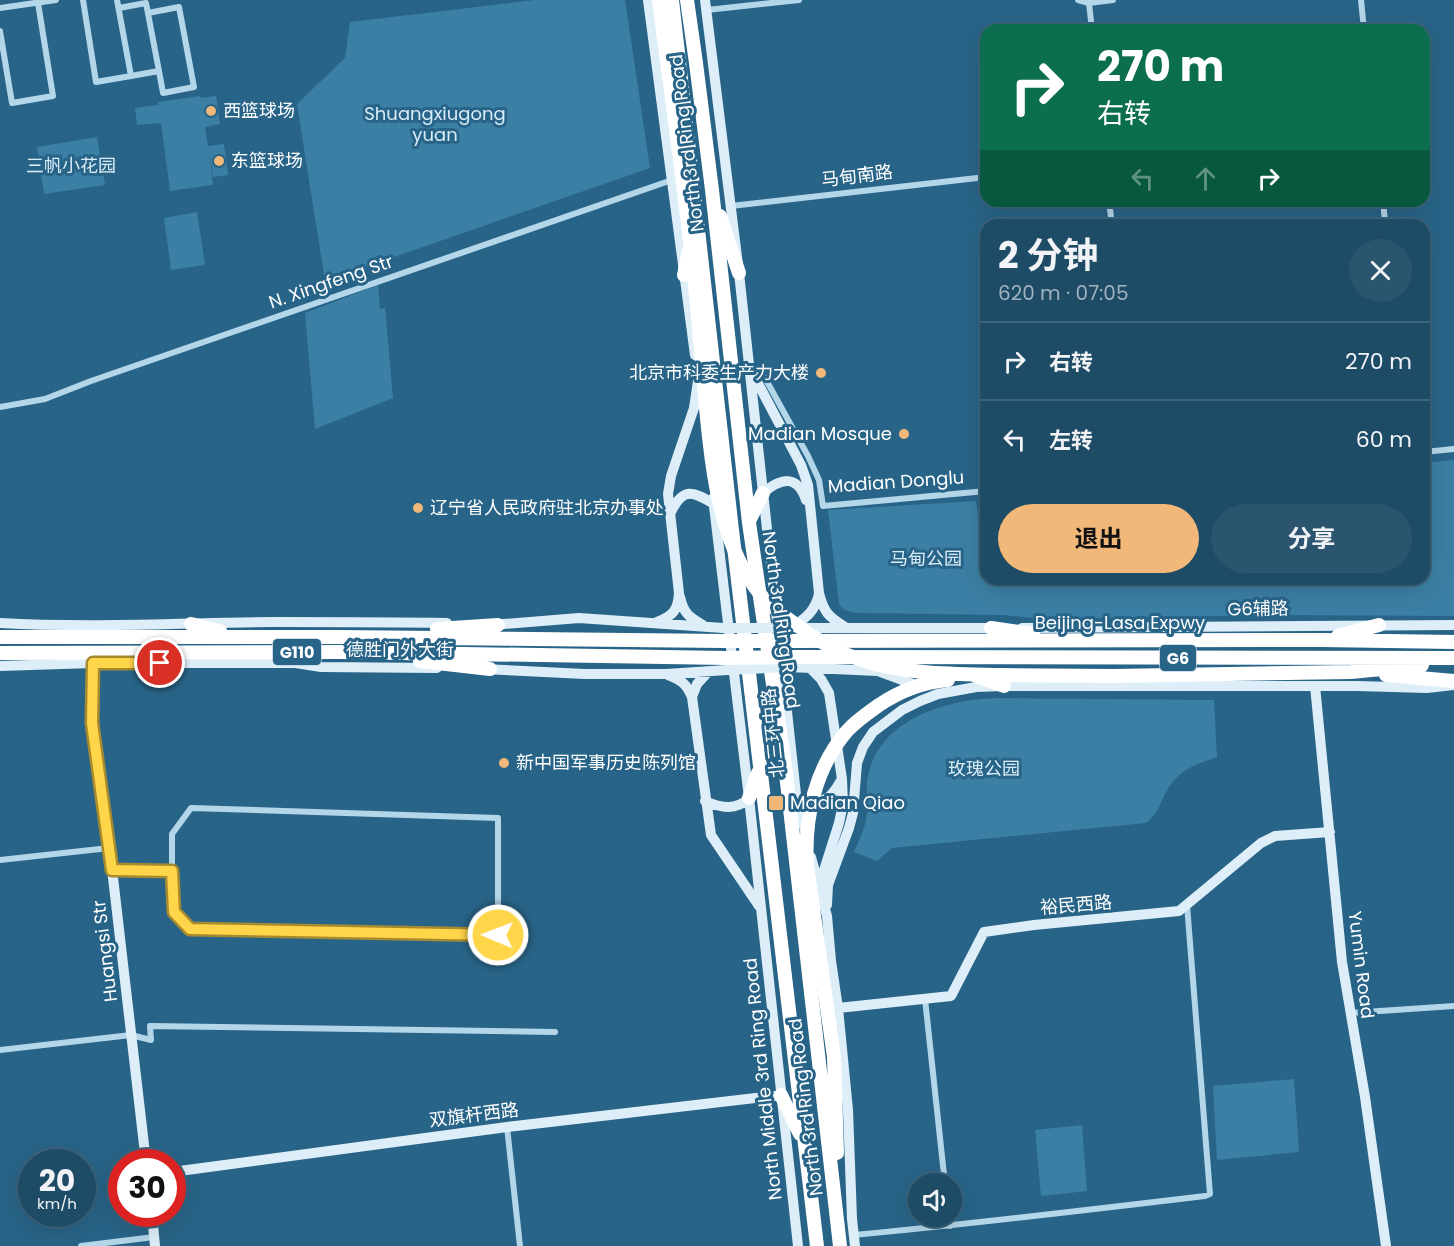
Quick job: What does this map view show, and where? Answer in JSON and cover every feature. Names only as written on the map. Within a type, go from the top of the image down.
[{"type":"highway","points":[[654,0],[680,76]]},
{"type":"highway","points":[[659,0],[697,306],[712,462],[725,526],[747,576],[762,596],[788,619],[834,650],[862,660],[912,670],[1003,681]]},
{"type":"highway","name":"North 3rd Ring Road","points":[[672,0],[817,1246]]},
{"type":"highway","name":"North 3rd Ring Road","points":[[687,0],[712,190],[749,523],[784,765],[840,1240]]},
{"type":"highway","points":[[696,0],[696,63]]},
{"type":"highway","points":[[712,190],[740,273]]},
{"type":"highway","points":[[684,275],[696,210]]},
{"type":"highway","points":[[749,523],[763,493]]},
{"type":"highway","points":[[714,504],[732,530]]},
{"type":"highway","points":[[191,624],[248,637]]},
{"type":"highway","points":[[339,637],[498,625]]},
{"type":"highway","points":[[1322,640],[1379,625]]},
{"type":"highway","points":[[991,628],[1076,642]]},
{"type":"highway","name":"G6","points":[[723,634],[788,632]]},
{"type":"highway","name":"Beijing-Lasa Expwy","points":[[788,632],[1076,642],[1322,640],[1454,642]]},
{"type":"highway","name":"德胜门外大街","points":[[0,637],[723,634]]},
{"type":"highway","points":[[340,652],[490,669]]},
{"type":"highway","name":"德胜门外大街","points":[[0,653],[340,652],[727,664]]},
{"type":"highway","name":"Beijing-Lasa Expwy","points":[[796,665],[903,658],[1454,658]]},
{"type":"highway","points":[[926,658],[1003,681]]},
{"type":"highway","points":[[840,1240],[834,1057],[808,877],[806,846],[815,789],[836,746],[848,730],[865,714],[886,700],[910,688],[940,680],[1003,681],[1114,676],[1351,672],[1454,662]]},
{"type":"highway","name":"G6","points":[[727,664],[796,665]]},
{"type":"highway","points":[[1351,672],[1454,683]]},
{"type":"highway","points":[[784,765],[796,794]]},
{"type":"highway","points":[[749,798],[760,768]]},
{"type":"highway","points":[[781,1095],[805,1145]]},
{"type":"street","points":[[0,8],[56,0]]},
{"type":"street","points":[[83,0],[96,82],[159,71]]},
{"type":"street","points":[[117,0],[131,76]]},
{"type":"street","name":"北三环中路","points":[[648,0],[714,504],[761,909]]},
{"type":"street","points":[[706,5],[799,0]]},
{"type":"street","points":[[1078,0],[1089,3],[1113,0]]},
{"type":"street","points":[[1361,0],[1363,24]]},
{"type":"street","points":[[119,8],[146,1],[148,13],[163,93],[194,87],[178,3],[148,13]]},
{"type":"street","points":[[0,31],[12,103],[53,96],[36,2]]},
{"type":"street","points":[[1089,3],[1091,24]]},
{"type":"street","name":"北三环中路","points":[[706,5],[740,273],[796,794],[827,916],[848,1110],[854,1241]]},
{"type":"street","name":"马甸南路","points":[[731,206],[980,178]]},
{"type":"street","name":"N. Xingfeng Str","points":[[0,407],[45,399],[91,381],[672,180]]},
{"type":"street","points":[[749,367],[801,465],[808,485],[822,605],[826,614],[846,628]]},
{"type":"street","name":"Madian Donglu","points":[[749,367],[765,378],[808,456],[819,480],[823,506],[980,492]]},
{"type":"street","points":[[698,381],[694,408],[671,476],[668,494],[682,608],[694,620],[706,627]]},
{"type":"street","points":[[1430,451],[1454,449]]},
{"type":"street","points":[[763,493],[779,482],[787,481],[796,484],[803,492],[811,518]]},
{"type":"street","points":[[671,512],[676,500],[684,494],[692,493],[714,504]]},
{"type":"street","points":[[651,623],[669,616],[676,609],[679,593]]},
{"type":"street","points":[[788,632],[814,608],[819,593]]},
{"type":"street","name":"德胜门外大街","points":[[0,623],[36,625],[295,622],[498,625],[579,618],[706,627],[723,634]]},
{"type":"street","name":"G6辅路","points":[[788,632],[846,628],[1454,625]]},
{"type":"street","name":"德胜门外大街","points":[[0,666],[93,663],[296,663],[321,668],[490,669],[585,674],[666,674],[708,672],[727,664]]},
{"type":"street","name":"Huangsi Str","points":[[93,663],[92,723],[112,870],[144,1149]]},
{"type":"street","points":[[796,665],[878,671],[938,694]]},
{"type":"street","points":[[796,665],[821,679],[829,693],[842,779],[843,804],[839,823],[818,886]]},
{"type":"street","points":[[829,693],[840,669]]},
{"type":"street","points":[[692,697],[697,684],[708,672]]},
{"type":"street","points":[[666,674],[681,680],[688,687],[692,697],[711,835],[761,909]]},
{"type":"street","points":[[827,916],[828,885],[851,820],[857,764],[863,747],[873,732],[902,710],[938,694],[1003,681],[1427,688],[1454,683]]},
{"type":"street","name":"Yumin Road","points":[[1316,686],[1342,962],[1365,1096],[1386,1246]]},
{"type":"street","points":[[796,794],[807,801],[824,801],[832,796],[842,779]]},
{"type":"street","points":[[705,801],[726,808],[743,804],[749,798]]},
{"type":"street","points":[[191,808],[498,818],[498,935],[190,929],[174,912],[172,871],[172,834],[191,808]]},
{"type":"street","name":"裕民西路","points":[[838,1008],[951,996],[984,932],[1179,911],[1261,843],[1275,836],[1330,832]]},
{"type":"street","points":[[0,860],[109,848]]},
{"type":"street","points":[[112,870],[172,871]]},
{"type":"street","points":[[962,1225],[1210,1194],[1187,905]]},
{"type":"street","name":"North Middle 3rd Ring Road","points":[[761,909],[798,1246]]},
{"type":"street","points":[[925,999],[944,1173]]},
{"type":"street","points":[[1350,1013],[1454,1006]]},
{"type":"street","points":[[0,1050],[131,1035],[151,1040],[150,1026],[555,1032]]},
{"type":"street","name":"双旗杆西路","points":[[186,1170],[507,1127],[781,1095]]},
{"type":"street","points":[[507,1127],[520,1246]]},
{"type":"street","points":[[81,1246],[155,1242],[153,1227]]},
{"type":"street","points":[[854,1241],[944,1227]]},
{"type":"green space","name":"Shuangxiugong yuan","points":[[535,0],[625,0],[650,168],[325,281],[297,104],[345,58],[350,22]]},
{"type":"green space","points":[[200,96],[201,98],[216,96],[220,124],[205,127],[208,146],[224,144],[228,175],[213,177],[209,150],[213,185],[170,191],[161,123],[137,125],[135,108]]},
{"type":"green space","name":"三帆小花园","points":[[97,137],[105,185],[44,194],[37,147]]},
{"type":"green space","points":[[197,212],[205,265],[171,270],[164,218]]},
{"type":"green space","points":[[378,285],[380,309],[385,308],[393,398],[315,429],[305,313]]},
{"type":"green space","name":"马甸公园","points":[[1454,460],[1454,616],[1271,615],[1046,619],[1003,615],[857,613],[844,610],[839,604],[828,510],[976,501],[980,529],[980,585],[1430,585],[1430,462]]},
{"type":"green space","name":"玫瑰公园","points":[[995,698],[1214,700],[1217,757],[1193,766],[1174,780],[1155,814],[1146,823],[892,848],[877,861],[854,852],[866,818],[868,776],[885,740],[900,727],[936,709],[956,703]]},
{"type":"green space","points":[[1294,1079],[1299,1152],[1217,1160],[1213,1086]]},
{"type":"green space","points":[[1082,1125],[1087,1191],[1041,1196],[1035,1130]]},
{"type":"place","name":"西篮球场","points":[[211,111]]},
{"type":"place","name":"东篮球场","points":[[219,161]]},
{"type":"place","name":"北京市科委生产力大楼","points":[[821,373]]},
{"type":"place","name":"Madian Mosque","points":[[904,434]]},
{"type":"place","name":"辽宁省人民政府驻北京办事处","points":[[418,508]]},
{"type":"place","name":"新中国军事历史陈列馆","points":[[504,763]]},
{"type":"place","name":"Madian Qiao","points":[[776,803]]},
{"type":"route","points":[[160,663],[93,663],[92,723],[112,870],[172,871],[174,912],[190,929],[498,935]]}]
